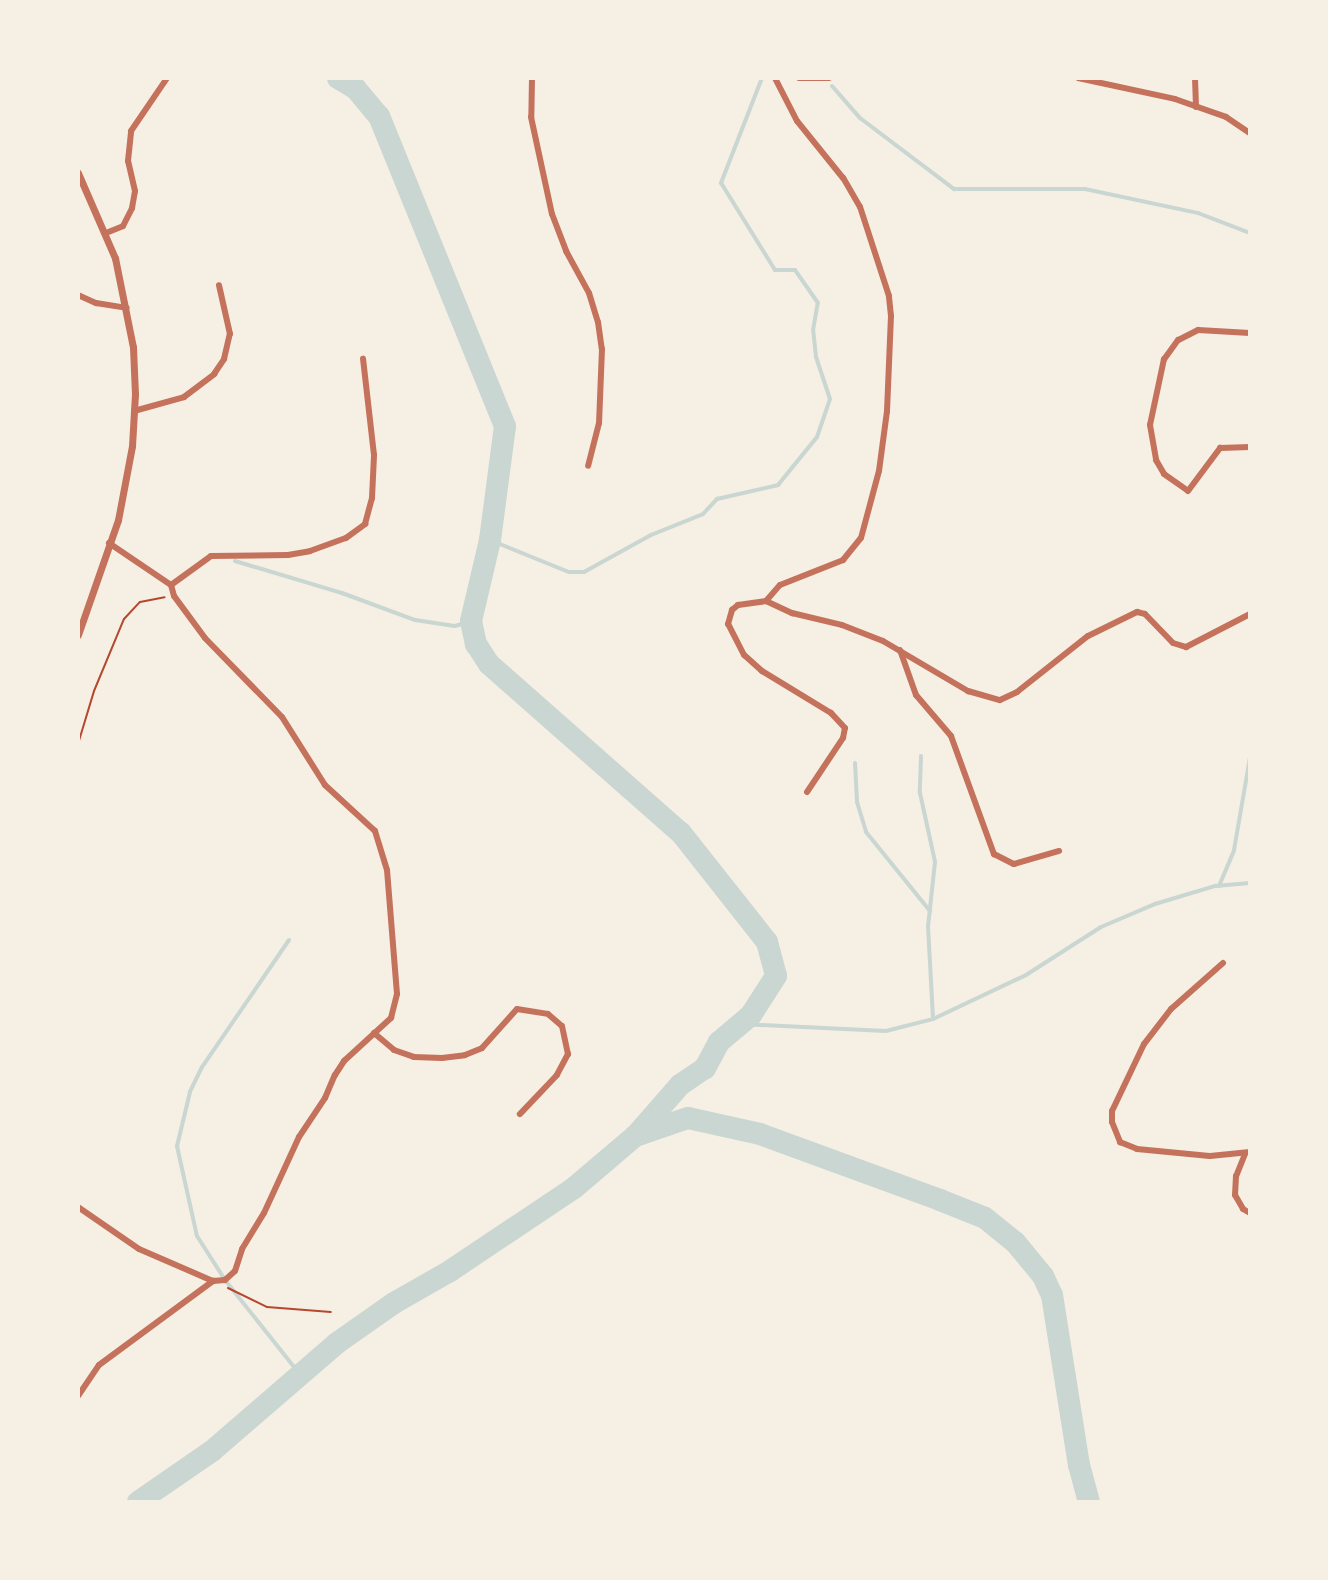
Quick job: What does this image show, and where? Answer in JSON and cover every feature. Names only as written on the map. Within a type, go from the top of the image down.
[{"type":"street","points":[[106,233],[123,226],[132,208],[135,191],[128,161],[131,131],[167,78]]},
{"type":"street","points":[[532,78],[531,117],[552,214],[566,251],[589,293],[602,349],[599,423],[588,466]]},
{"type":"street","points":[[766,601],[780,585],[843,560],[861,538],[879,471],[887,411],[891,316],[889,296],[860,207],[843,178],[797,121],[775,78]]},
{"type":"street","points":[[799,78],[829,78]]},
{"type":"street","points":[[1078,78],[1196,107],[1226,117],[1250,133]]},
{"type":"street","points":[[1195,78],[1196,107]]},
{"type":"street","points":[[78,173],[106,233],[127,308],[133,347],[134,411],[124,492],[78,635]]},
{"type":"street","points":[[134,411],[184,397],[214,374],[224,359],[230,334],[219,285]]},
{"type":"street","points":[[78,295],[96,303],[127,308]]},
{"type":"street","points":[[1250,333],[1198,330],[1178,340],[1164,359],[1150,425],[1156,460],[1164,474],[1188,491],[1220,448],[1250,447]]},
{"type":"street","points":[[171,585],[211,556],[310,551],[346,538],[365,524],[372,498],[374,455],[363,359]]},
{"type":"street","points":[[78,1207],[139,1249],[213,1281],[225,1280],[235,1271],[242,1249],[264,1213],[299,1137],[325,1098],[344,1061],[391,1018],[397,994],[387,870],[375,831],[325,785],[282,717],[205,638],[174,596],[171,585],[109,543]]},
{"type":"street","points":[[807,792],[843,738],[845,728],[831,713],[751,663],[736,645],[728,624],[732,610],[744,603],[766,601],[792,613],[842,625],[900,650],[968,691],[1004,699],[1088,636],[1137,612],[1145,614],[1173,643],[1186,647],[1250,614]]},
{"type":"street","points":[[900,650],[916,695],[951,736],[994,854],[1014,864],[1059,851]]},
{"type":"street","points":[[1223,963],[1171,1009],[1144,1044],[1112,1111],[1112,1122],[1120,1142],[1137,1149],[1210,1156],[1248,1153]]},
{"type":"street","points":[[374,1033],[394,1050],[414,1057],[442,1058],[465,1055],[482,1048],[517,1009],[548,1014],[562,1026],[568,1054],[557,1075],[520,1114]]},
{"type":"street","points":[[1248,1153],[1236,1176],[1235,1195],[1243,1209],[1250,1213]]},
{"type":"street","points":[[78,1396],[99,1365],[213,1281]]},
{"type":"path","points":[[78,744],[94,691],[124,619],[140,602],[174,596]]},
{"type":"path","points":[[213,1281],[267,1307],[331,1312]]},
{"type":"waterway","points":[[338,78],[356,89],[379,116],[505,426],[490,540],[471,621],[476,644],[489,664],[681,833],[767,942],[776,976],[751,1015],[719,1042],[705,1068],[680,1085],[638,1133]]},
{"type":"waterway","points":[[490,540],[569,572],[584,572],[651,535],[703,514],[717,499],[778,485],[817,437],[830,399],[816,357],[813,330],[818,303],[795,270],[775,270],[721,183],[762,78]]},
{"type":"waterway","points":[[832,86],[860,118],[954,189],[1085,189],[1198,213],[1250,233]]},
{"type":"waterway","points":[[235,561],[342,593],[415,620],[455,626],[471,621]]},
{"type":"waterway","points":[[921,756],[920,793],[935,862],[928,926],[933,1019]]},
{"type":"waterway","points":[[1219,886],[1234,850],[1250,757]]},
{"type":"waterway","points":[[855,763],[857,802],[866,832],[930,911]]},
{"type":"waterway","points":[[740,1024],[886,1031],[933,1019],[1026,975],[1101,927],[1155,904],[1215,886],[1250,883]]},
{"type":"waterway","points":[[289,940],[202,1067],[190,1092],[177,1146],[197,1236],[225,1280],[301,1376]]},
{"type":"waterway","points":[[138,1502],[212,1451],[337,1343],[394,1303],[450,1271],[574,1188],[635,1136],[688,1118],[760,1134],[940,1200],[985,1218],[1015,1242],[1043,1276],[1052,1295],[1079,1465],[1089,1502]]}]
